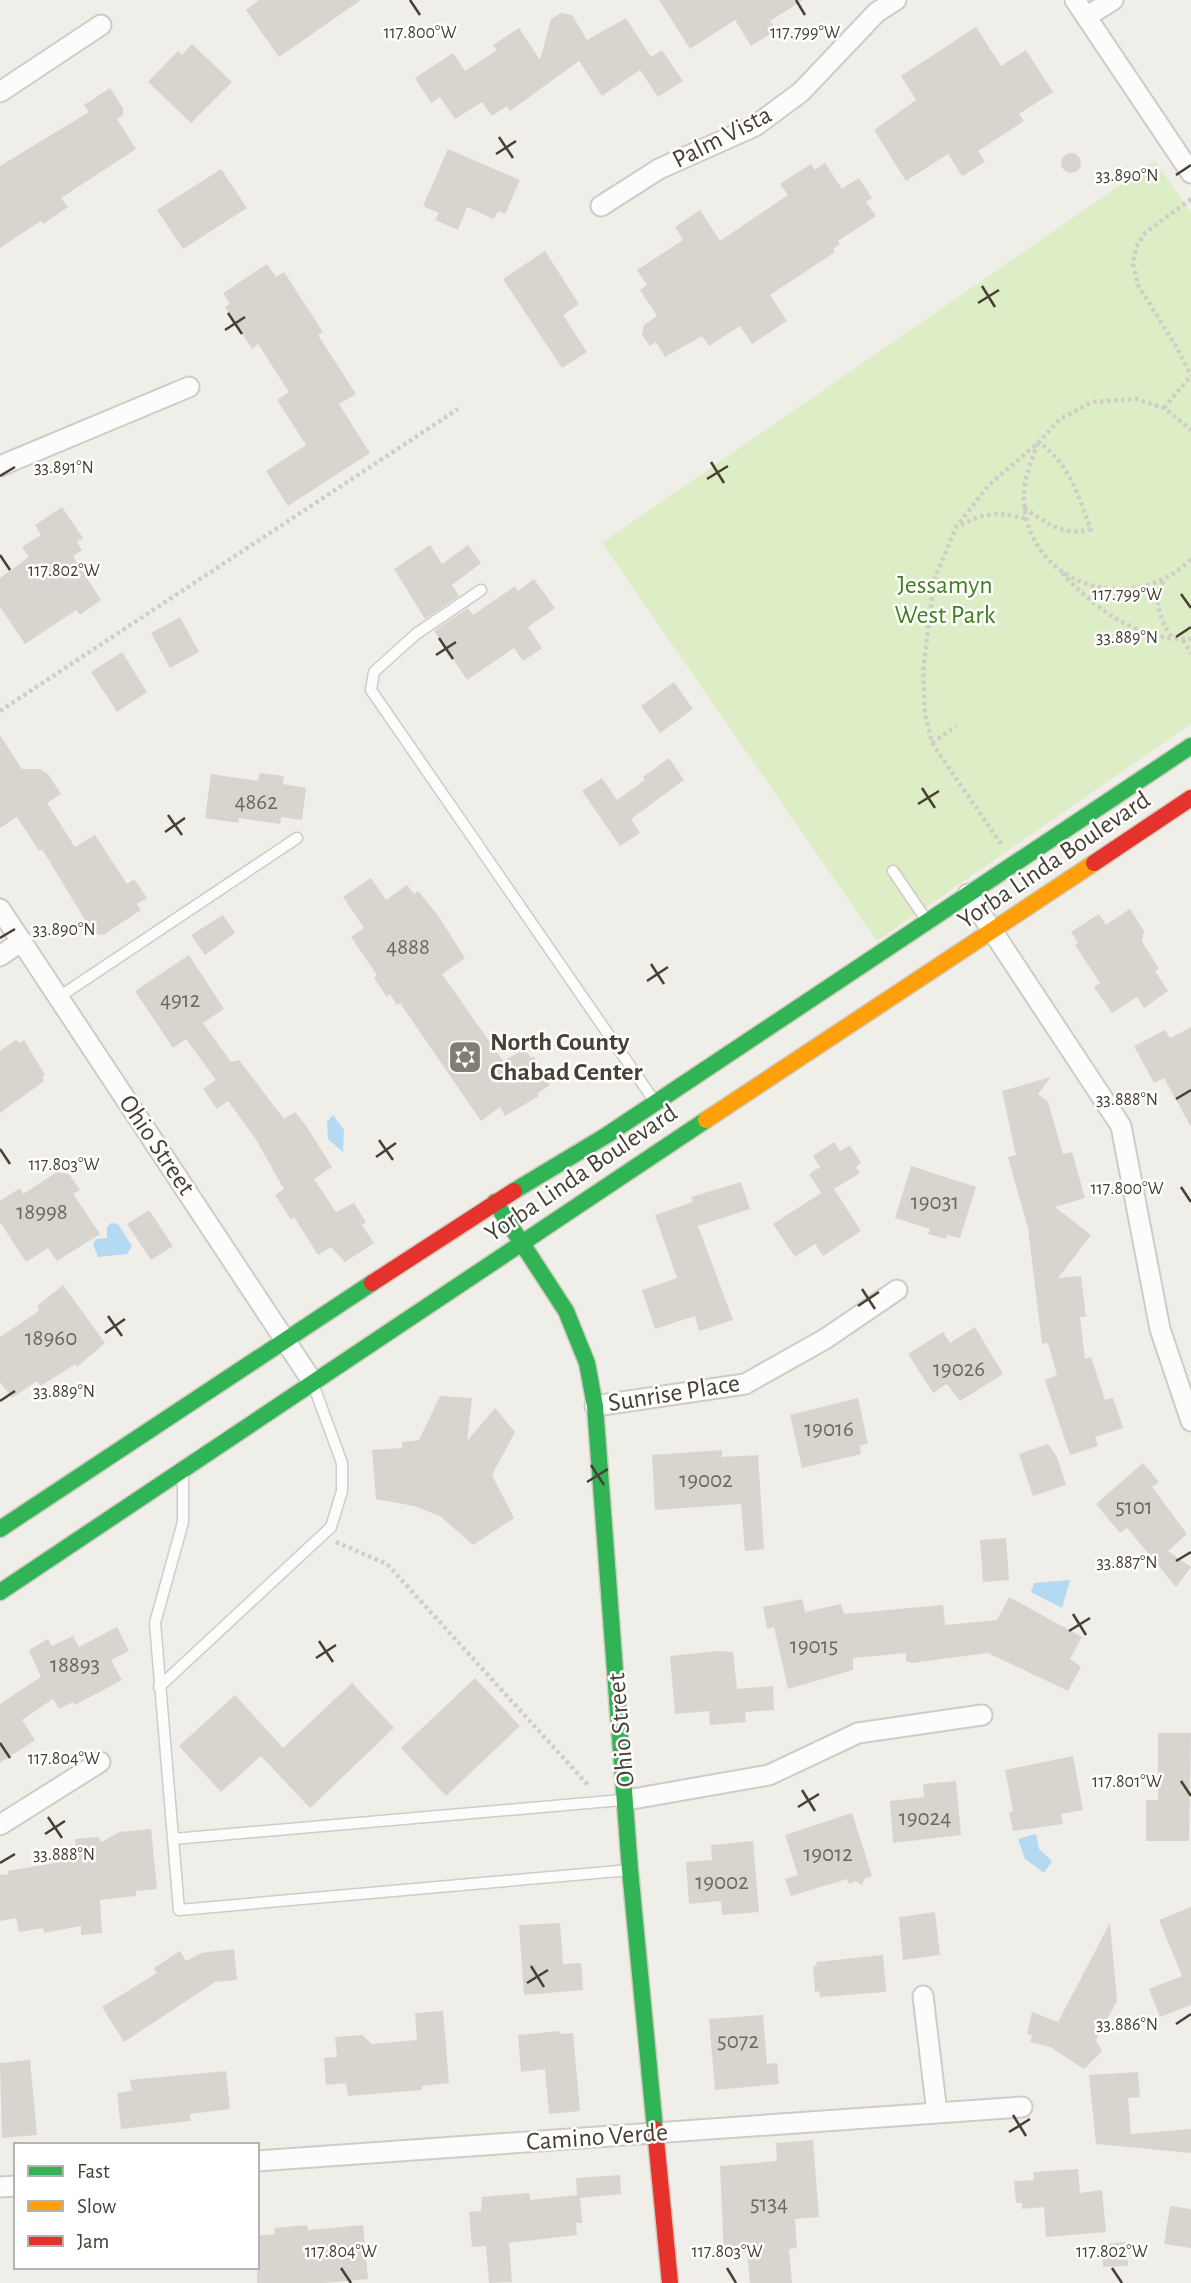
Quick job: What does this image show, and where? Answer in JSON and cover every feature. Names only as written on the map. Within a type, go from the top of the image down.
[{"type":"main road","name":"Yorba Linda Boulevard","points":[[0,1529],[495,1202],[655,1102],[1191,746]]},
{"type":"main road","name":"Yorba Linda Boulevard","points":[[0,1592],[312,1381],[1191,798]]},
{"type":"main road","name":"Ohio Street","points":[[495,1202],[566,1311],[587,1363],[594,1406],[627,1800],[630,1870],[670,2283]]},
{"type":"street","name":"Palm Vista","points":[[601,206],[659,169],[755,126],[801,92],[877,12],[896,0]]},
{"type":"street","points":[[1075,0],[1191,173]]},
{"type":"street","points":[[1086,17],[1113,0]]},
{"type":"street","points":[[0,92],[101,25]]},
{"type":"street","points":[[0,466],[188,387]]},
{"type":"street","points":[[968,894],[1121,1126],[1160,1329],[1191,1421]]},
{"type":"street","name":"Ohio Street","points":[[0,909],[312,1381]]},
{"type":"street","points":[[0,956],[22,941]]},
{"type":"street","name":"Sunrise Place","points":[[594,1406],[745,1384],[825,1339],[897,1290]]},
{"type":"street","points":[[627,1800],[769,1775],[859,1733],[982,1715]]},
{"type":"street","points":[[0,1825],[100,1762]]},
{"type":"street","points":[[923,1996],[937,2113]]},
{"type":"street","name":"Camino Verde","points":[[259,2161],[1022,2108]]},
{"type":"lane","points":[[481,590],[416,634],[374,672],[371,690],[655,1102]]},
{"type":"lane","points":[[59,997],[297,838]]},
{"type":"lane","points":[[893,871],[928,921]]},
{"type":"lane","points":[[159,1687],[331,1527],[342,1491],[342,1463],[312,1381]]},
{"type":"lane","points":[[183,1468],[183,1522],[155,1623],[179,1910],[630,1870]]},
{"type":"lane","points":[[173,1839],[627,1800]]},
{"type":"path","points":[[1164,408],[1191,376],[1138,285],[1133,264],[1136,247],[1145,233],[1191,200]]},
{"type":"path","points":[[1016,863],[932,743],[925,714],[923,671],[934,580],[956,527],[989,485],[1039,442],[1060,419],[1092,402],[1136,399],[1164,408],[1191,430]]},
{"type":"path","points":[[0,711],[457,409]]},
{"type":"path","points":[[1039,442],[1025,477],[1024,508],[1036,543],[1084,597],[1109,615],[1139,631],[1174,640],[1191,639]]},
{"type":"path","points":[[1024,508],[1064,531],[1074,534],[1091,529],[1067,470],[1060,459],[1039,442]]},
{"type":"path","points":[[956,527],[976,516],[1002,512],[1026,519]]},
{"type":"path","points":[[1057,568],[1082,583],[1110,590],[1133,590],[1163,581],[1191,559]]},
{"type":"path","points":[[1163,581],[1157,595],[1157,606],[1163,623],[1174,640]]},
{"type":"path","points":[[1183,640],[1191,653]]},
{"type":"path","points":[[932,743],[956,726]]},
{"type":"path","points":[[323,1536],[387,1564],[586,1785],[601,1790],[603,1802]]},
{"type":"green space","name":"Jessamyn West Park","points":[[1155,161],[1191,213],[1191,724],[877,941],[602,543]]},
{"type":"water","points":[[333,1115],[344,1130],[343,1152],[328,1139],[327,1122]]},
{"type":"water","points":[[111,1223],[118,1224],[132,1246],[127,1254],[98,1257],[93,1244],[96,1239],[107,1238],[107,1227]]},
{"type":"water","points":[[1070,1580],[1062,1608],[1031,1592],[1034,1583]]},
{"type":"water","points":[[1036,1834],[1039,1849],[1052,1861],[1044,1873],[1025,1859],[1018,1839]]},
{"type":"building","points":[[259,0],[361,0],[279,57],[246,10]]},
{"type":"building","points":[[659,0],[803,0],[770,21],[776,30],[751,46],[735,20],[690,49]]},
{"type":"building","points":[[561,13],[572,15],[587,40],[626,18],[651,57],[662,50],[683,81],[658,97],[640,70],[602,96],[579,61],[510,111],[507,106],[492,116],[482,102],[455,119],[440,97],[431,103],[415,78],[453,53],[465,71],[497,50],[493,45],[519,28],[540,60],[551,19]]},
{"type":"building","points":[[976,27],[1001,66],[1026,50],[1053,92],[1019,114],[1024,121],[978,151],[985,162],[962,176],[948,154],[906,181],[874,130],[916,100],[901,76]]},
{"type":"building","points":[[192,44],[232,82],[191,123],[148,82],[178,51],[182,55]]},
{"type":"building","points":[[110,88],[123,108],[123,115],[117,119],[136,149],[61,198],[68,207],[0,248],[0,166],[89,112],[84,105]]},
{"type":"building","points":[[448,149],[520,180],[505,214],[498,211],[494,219],[467,207],[458,230],[435,220],[439,213],[423,206]]},
{"type":"building","points":[[1071,153],[1078,156],[1081,163],[1078,170],[1071,173],[1064,170],[1061,163],[1064,156]]},
{"type":"building","points":[[825,163],[842,189],[859,178],[872,198],[866,202],[876,216],[838,241],[840,244],[833,249],[835,252],[770,295],[787,321],[752,344],[740,326],[709,346],[702,336],[665,357],[656,342],[650,346],[642,335],[644,325],[657,316],[640,290],[647,285],[637,270],[683,240],[675,227],[700,210],[720,241],[788,195],[780,184],[811,164],[815,170]]},
{"type":"building","points":[[221,169],[247,208],[183,249],[157,210]]},
{"type":"building","points":[[545,251],[579,304],[563,315],[587,352],[562,368],[503,279]]},
{"type":"building","points":[[267,264],[276,277],[284,272],[323,332],[318,335],[356,394],[339,404],[370,453],[288,506],[266,471],[306,445],[277,400],[289,392],[258,344],[252,349],[225,307],[230,304],[223,293]]},
{"type":"building","points":[[62,507],[83,538],[77,542],[82,550],[73,556],[101,600],[80,615],[76,610],[25,644],[0,607],[0,578],[29,557],[22,547],[41,535],[35,525]]},
{"type":"building","points":[[430,545],[442,564],[468,545],[481,563],[452,585],[459,596],[425,619],[394,569]]},
{"type":"building","points":[[534,579],[555,608],[528,627],[542,648],[523,661],[514,648],[467,680],[434,631],[468,608],[473,615],[515,586],[518,591]]},
{"type":"building","points":[[180,617],[199,652],[170,668],[151,633]]},
{"type":"building","points":[[122,652],[147,692],[117,712],[91,672]]},
{"type":"building","points":[[674,682],[693,709],[660,733],[641,706]]},
{"type":"building","points":[[0,735],[22,769],[40,769],[48,774],[61,794],[47,803],[75,847],[95,835],[127,884],[134,879],[147,898],[137,904],[141,910],[103,935],[93,933],[42,849],[39,851],[17,817],[0,828]]},
{"type":"building","points":[[669,758],[684,780],[631,819],[640,833],[620,846],[582,791],[602,778],[617,800]]},
{"type":"building","points":[[260,773],[284,776],[283,784],[306,788],[302,820],[281,817],[280,824],[239,818],[238,823],[205,818],[211,774],[258,781]]},
{"type":"building","points":[[371,878],[386,900],[407,885],[414,894],[418,891],[437,914],[465,958],[442,974],[503,1061],[525,1049],[531,1058],[534,1056],[550,1085],[537,1094],[539,1096],[505,1116],[500,1107],[481,1121],[400,1003],[397,1005],[390,994],[387,997],[374,978],[377,975],[351,937],[364,928],[343,897]]},
{"type":"building","points":[[1130,909],[1144,931],[1142,941],[1159,969],[1155,971],[1168,991],[1144,1008],[1137,997],[1112,1013],[1094,987],[1100,983],[1075,945],[1078,943],[1071,932],[1099,914],[1106,925]]},
{"type":"building","points":[[223,915],[235,933],[205,955],[191,935]]},
{"type":"building","points":[[189,955],[224,1009],[203,1023],[231,1062],[239,1060],[284,1119],[295,1112],[307,1127],[332,1167],[314,1179],[336,1212],[354,1203],[366,1222],[362,1225],[374,1243],[345,1262],[331,1247],[318,1255],[294,1217],[291,1220],[275,1195],[284,1189],[255,1138],[228,1101],[217,1109],[203,1089],[216,1080],[186,1039],[173,1048],[135,991]]},
{"type":"building","points":[[1191,1027],[1191,1127],[1164,1078],[1154,1083],[1134,1046],[1165,1030],[1170,1038]]},
{"type":"building","points":[[16,1040],[19,1043],[24,1040],[45,1075],[42,1078],[44,1081],[0,1113],[0,1051]]},
{"type":"building","points":[[1051,1077],[1038,1094],[1048,1102],[1063,1154],[1072,1152],[1085,1198],[1055,1207],[1091,1235],[1058,1278],[1081,1276],[1086,1317],[1080,1317],[1085,1359],[1091,1357],[1105,1400],[1113,1398],[1123,1428],[1095,1437],[1098,1446],[1070,1455],[1045,1380],[1057,1375],[1048,1343],[1042,1344],[1028,1228],[1008,1157],[1016,1155],[1002,1091]]},
{"type":"building","points":[[834,1142],[840,1151],[850,1145],[861,1163],[856,1167],[860,1173],[834,1189],[861,1231],[823,1256],[815,1244],[795,1257],[773,1224],[821,1193],[809,1174],[820,1167],[813,1156]]},
{"type":"building","points":[[911,1166],[976,1187],[960,1238],[947,1235],[946,1239],[928,1234],[930,1229],[895,1218]]},
{"type":"building","points":[[57,1172],[69,1174],[80,1190],[73,1194],[100,1234],[57,1261],[48,1248],[26,1262],[0,1222],[0,1201],[20,1188],[23,1194]]},
{"type":"building","points":[[741,1182],[750,1209],[698,1226],[733,1320],[699,1331],[695,1316],[655,1329],[642,1290],[677,1278],[655,1215],[693,1202],[691,1197]]},
{"type":"building","points":[[149,1210],[173,1246],[151,1260],[127,1224]]},
{"type":"building","points":[[63,1285],[105,1343],[77,1367],[75,1364],[41,1386],[37,1381],[12,1398],[0,1382],[0,1337],[39,1311],[37,1306]]},
{"type":"building","points":[[975,1327],[1003,1374],[960,1401],[947,1384],[933,1393],[908,1354],[943,1332],[950,1343]]},
{"type":"building","points":[[440,1396],[472,1398],[467,1441],[495,1408],[515,1432],[492,1475],[514,1518],[473,1545],[440,1516],[414,1506],[376,1499],[372,1450],[402,1448],[402,1442],[419,1440]]},
{"type":"building","points":[[858,1398],[868,1444],[860,1445],[861,1454],[802,1468],[790,1415]]},
{"type":"building","points":[[1048,1444],[1057,1457],[1066,1485],[1033,1496],[1019,1454]]},
{"type":"building","points":[[722,1450],[722,1457],[758,1455],[764,1549],[745,1551],[741,1504],[655,1510],[652,1455]]},
{"type":"building","points":[[1143,1463],[1159,1482],[1152,1487],[1187,1534],[1168,1551],[1191,1567],[1176,1587],[1127,1528],[1120,1533],[1096,1504]]},
{"type":"building","points":[[1006,1538],[1009,1580],[983,1582],[980,1540]]},
{"type":"building","points":[[1009,1597],[1082,1637],[1070,1659],[1081,1667],[1068,1691],[988,1653],[912,1663],[906,1661],[906,1653],[853,1658],[853,1670],[788,1689],[774,1627],[767,1629],[763,1607],[802,1599],[805,1612],[841,1604],[844,1614],[943,1605],[945,1625],[997,1620]]},
{"type":"building","points":[[117,1627],[129,1651],[111,1660],[122,1680],[75,1705],[73,1702],[59,1709],[53,1699],[22,1720],[35,1740],[0,1763],[0,1704],[41,1677],[29,1650],[48,1639],[52,1646],[73,1636],[79,1647]]},
{"type":"building","points":[[733,1652],[737,1689],[773,1686],[774,1710],[745,1712],[746,1722],[710,1725],[709,1711],[675,1714],[670,1656]]},
{"type":"building","points":[[475,1678],[520,1726],[446,1796],[401,1748]]},
{"type":"building","points":[[352,1683],[394,1728],[310,1808],[261,1756],[221,1792],[179,1746],[235,1695],[283,1748]]},
{"type":"building","points":[[1158,1733],[1191,1733],[1189,1841],[1146,1841],[1146,1800],[1158,1800]]},
{"type":"building","points":[[1073,1756],[1083,1810],[1061,1814],[1063,1824],[1013,1831],[1009,1812],[1013,1811],[1005,1770]]},
{"type":"building","points":[[956,1781],[961,1835],[893,1843],[890,1801],[924,1797],[923,1784]]},
{"type":"building","points":[[852,1813],[872,1876],[865,1878],[862,1885],[856,1881],[849,1884],[847,1879],[791,1896],[785,1879],[798,1875],[785,1835]]},
{"type":"building","points":[[151,1829],[157,1889],[136,1891],[136,1896],[100,1900],[102,1933],[81,1935],[81,1926],[44,1933],[43,1928],[19,1932],[16,1918],[0,1921],[0,1875],[8,1874],[8,1871],[77,1859],[75,1839],[98,1837],[102,1842],[119,1832]]},
{"type":"building","points":[[753,1841],[759,1912],[722,1915],[721,1901],[689,1904],[686,1862],[712,1860],[711,1845]]},
{"type":"building","points":[[1191,1907],[1191,2005],[1160,2017],[1149,1989],[1182,1976],[1159,1920]]},
{"type":"building","points":[[935,1912],[940,1955],[903,1960],[899,1917]]},
{"type":"building","points":[[560,1923],[563,1964],[581,1963],[583,1990],[524,1995],[519,1925]]},
{"type":"building","points":[[1110,1923],[1117,2001],[1096,2040],[1102,2051],[1084,2069],[1050,2047],[1030,2042],[1032,2035],[1027,2034],[1032,2012],[1058,2022]]},
{"type":"building","points":[[234,1949],[237,1980],[215,1982],[124,2042],[102,2007],[157,1973],[154,1968],[180,1951],[186,1961],[201,1953]]},
{"type":"building","points":[[883,1955],[886,1992],[820,1997],[819,1991],[815,1992],[813,1966],[817,1966],[816,1962]]},
{"type":"building","points":[[443,2011],[449,2083],[422,2086],[422,2090],[348,2096],[346,2083],[326,2085],[324,2058],[337,2057],[335,2037],[362,2035],[372,2044],[417,2040],[415,2013]]},
{"type":"building","points":[[763,2015],[767,2064],[777,2063],[779,2084],[715,2090],[709,2019]]},
{"type":"building","points":[[560,2031],[560,2034],[573,2033],[580,2111],[549,2114],[545,2069],[521,2072],[518,2035]]},
{"type":"building","points":[[30,2060],[37,2135],[2,2138],[0,2063]]},
{"type":"building","points":[[226,2071],[230,2109],[190,2114],[191,2121],[121,2129],[117,2093],[132,2091],[130,2080]]},
{"type":"building","points":[[1138,2072],[1140,2097],[1128,2098],[1131,2134],[1191,2129],[1191,2153],[1096,2144],[1089,2075]]},
{"type":"building","points":[[813,2140],[819,2217],[795,2219],[797,2248],[789,2249],[792,2283],[750,2283],[747,2252],[724,2254],[720,2166],[777,2161],[776,2143]]},
{"type":"building","points":[[1078,2169],[1080,2193],[1102,2190],[1106,2232],[1046,2237],[1044,2207],[1022,2209],[1022,2203],[1016,2203],[1014,2181],[1034,2180],[1033,2172]]},
{"type":"building","points":[[620,2175],[621,2194],[580,2198],[582,2223],[576,2223],[577,2235],[509,2243],[512,2282],[489,2283],[486,2246],[472,2247],[469,2212],[481,2211],[482,2197],[529,2193],[530,2200],[577,2195],[576,2178]]},
{"type":"building","points":[[1170,2206],[1191,2209],[1191,2248],[1164,2244]]},
{"type":"building","points":[[307,2225],[308,2230],[363,2225],[368,2279],[324,2283],[257,2283],[259,2236],[275,2234],[274,2228]]},
{"type":"building","points":[[1126,2242],[1128,2266],[1103,2267],[1101,2244]]},
{"type":"traffic: fast","points":[[514,1191],[607,1135],[1191,746]]},
{"type":"traffic: fast","points":[[0,1592],[706,1120]]},
{"type":"traffic: fast","points":[[495,1202],[566,1311],[587,1363],[595,1406],[630,1870],[655,2129]]},
{"type":"traffic: fast","points":[[0,1529],[372,1283]]},
{"type":"traffic: slow","points":[[706,1120],[1094,863]]},
{"type":"traffic: jam","points":[[1094,863],[1191,798]]},
{"type":"traffic: jam","points":[[372,1283],[514,1191]]},
{"type":"traffic: jam","points":[[655,2129],[670,2283]]},
{"type":"place","name":"North County Chabad Center","points":[[465,1057]]}]
